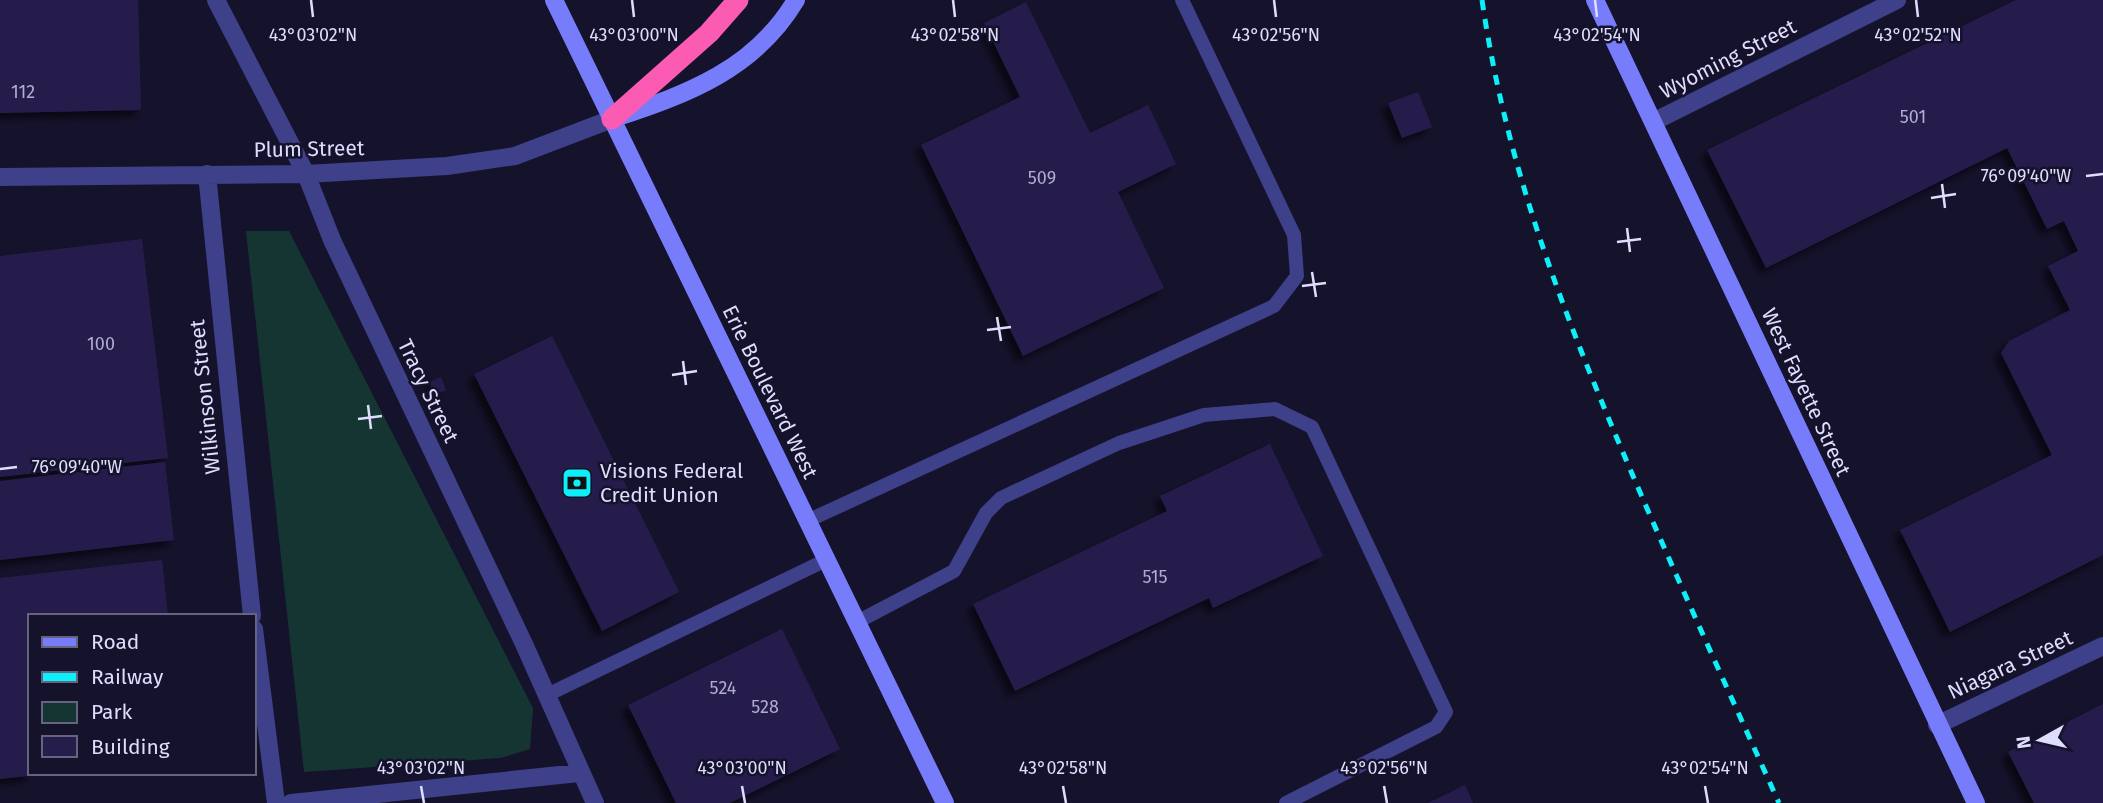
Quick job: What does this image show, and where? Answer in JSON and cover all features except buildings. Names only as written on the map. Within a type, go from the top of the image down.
[{"type":"highway","points":[[612,119],[709,33],[738,0]]},
{"type":"main road","name":"Erie Boulevard West","points":[[554,0],[945,803]]},
{"type":"main road","points":[[612,119],[670,100],[737,66],[780,27],[796,0]]},
{"type":"main road","name":"West Fayette Street","points":[[1595,0],[1656,121],[1937,725],[1976,803]]},
{"type":"street","name":"Tracy Street","points":[[216,0],[306,174],[332,240],[547,695],[579,773],[595,803]]},
{"type":"street","name":"Wyoming Street","points":[[1656,121],[1897,0]]},
{"type":"street","name":"Plum Street","points":[[0,177],[306,174],[447,166],[515,156],[612,119]]},
{"type":"street","name":"Wilkinson Street","points":[[207,174],[252,614]]},
{"type":"street","points":[[256,645],[276,803]]},
{"type":"street","name":"Niagara Street","points":[[1937,725],[2103,646]]},
{"type":"street","points":[[291,803],[579,773]]},
{"type":"lane","points":[[807,521],[1274,306],[1297,276],[1294,235],[1182,0]]},
{"type":"lane","points":[[857,622],[954,571],[986,513],[1001,498],[1119,443],[1204,415],[1275,409],[1312,427],[1446,712],[1436,727],[1286,803]]},
{"type":"lane","points":[[547,695],[826,560]]},
{"type":"green space","points":[[246,231],[289,231],[533,708],[530,749],[501,758],[304,772]]},
{"type":"railway","points":[[1482,0],[1506,123],[1522,182],[1560,296],[1630,469],[1779,803]]},
{"type":"place","name":"Visions Federal Credit Union","points":[[577,483]]}]
